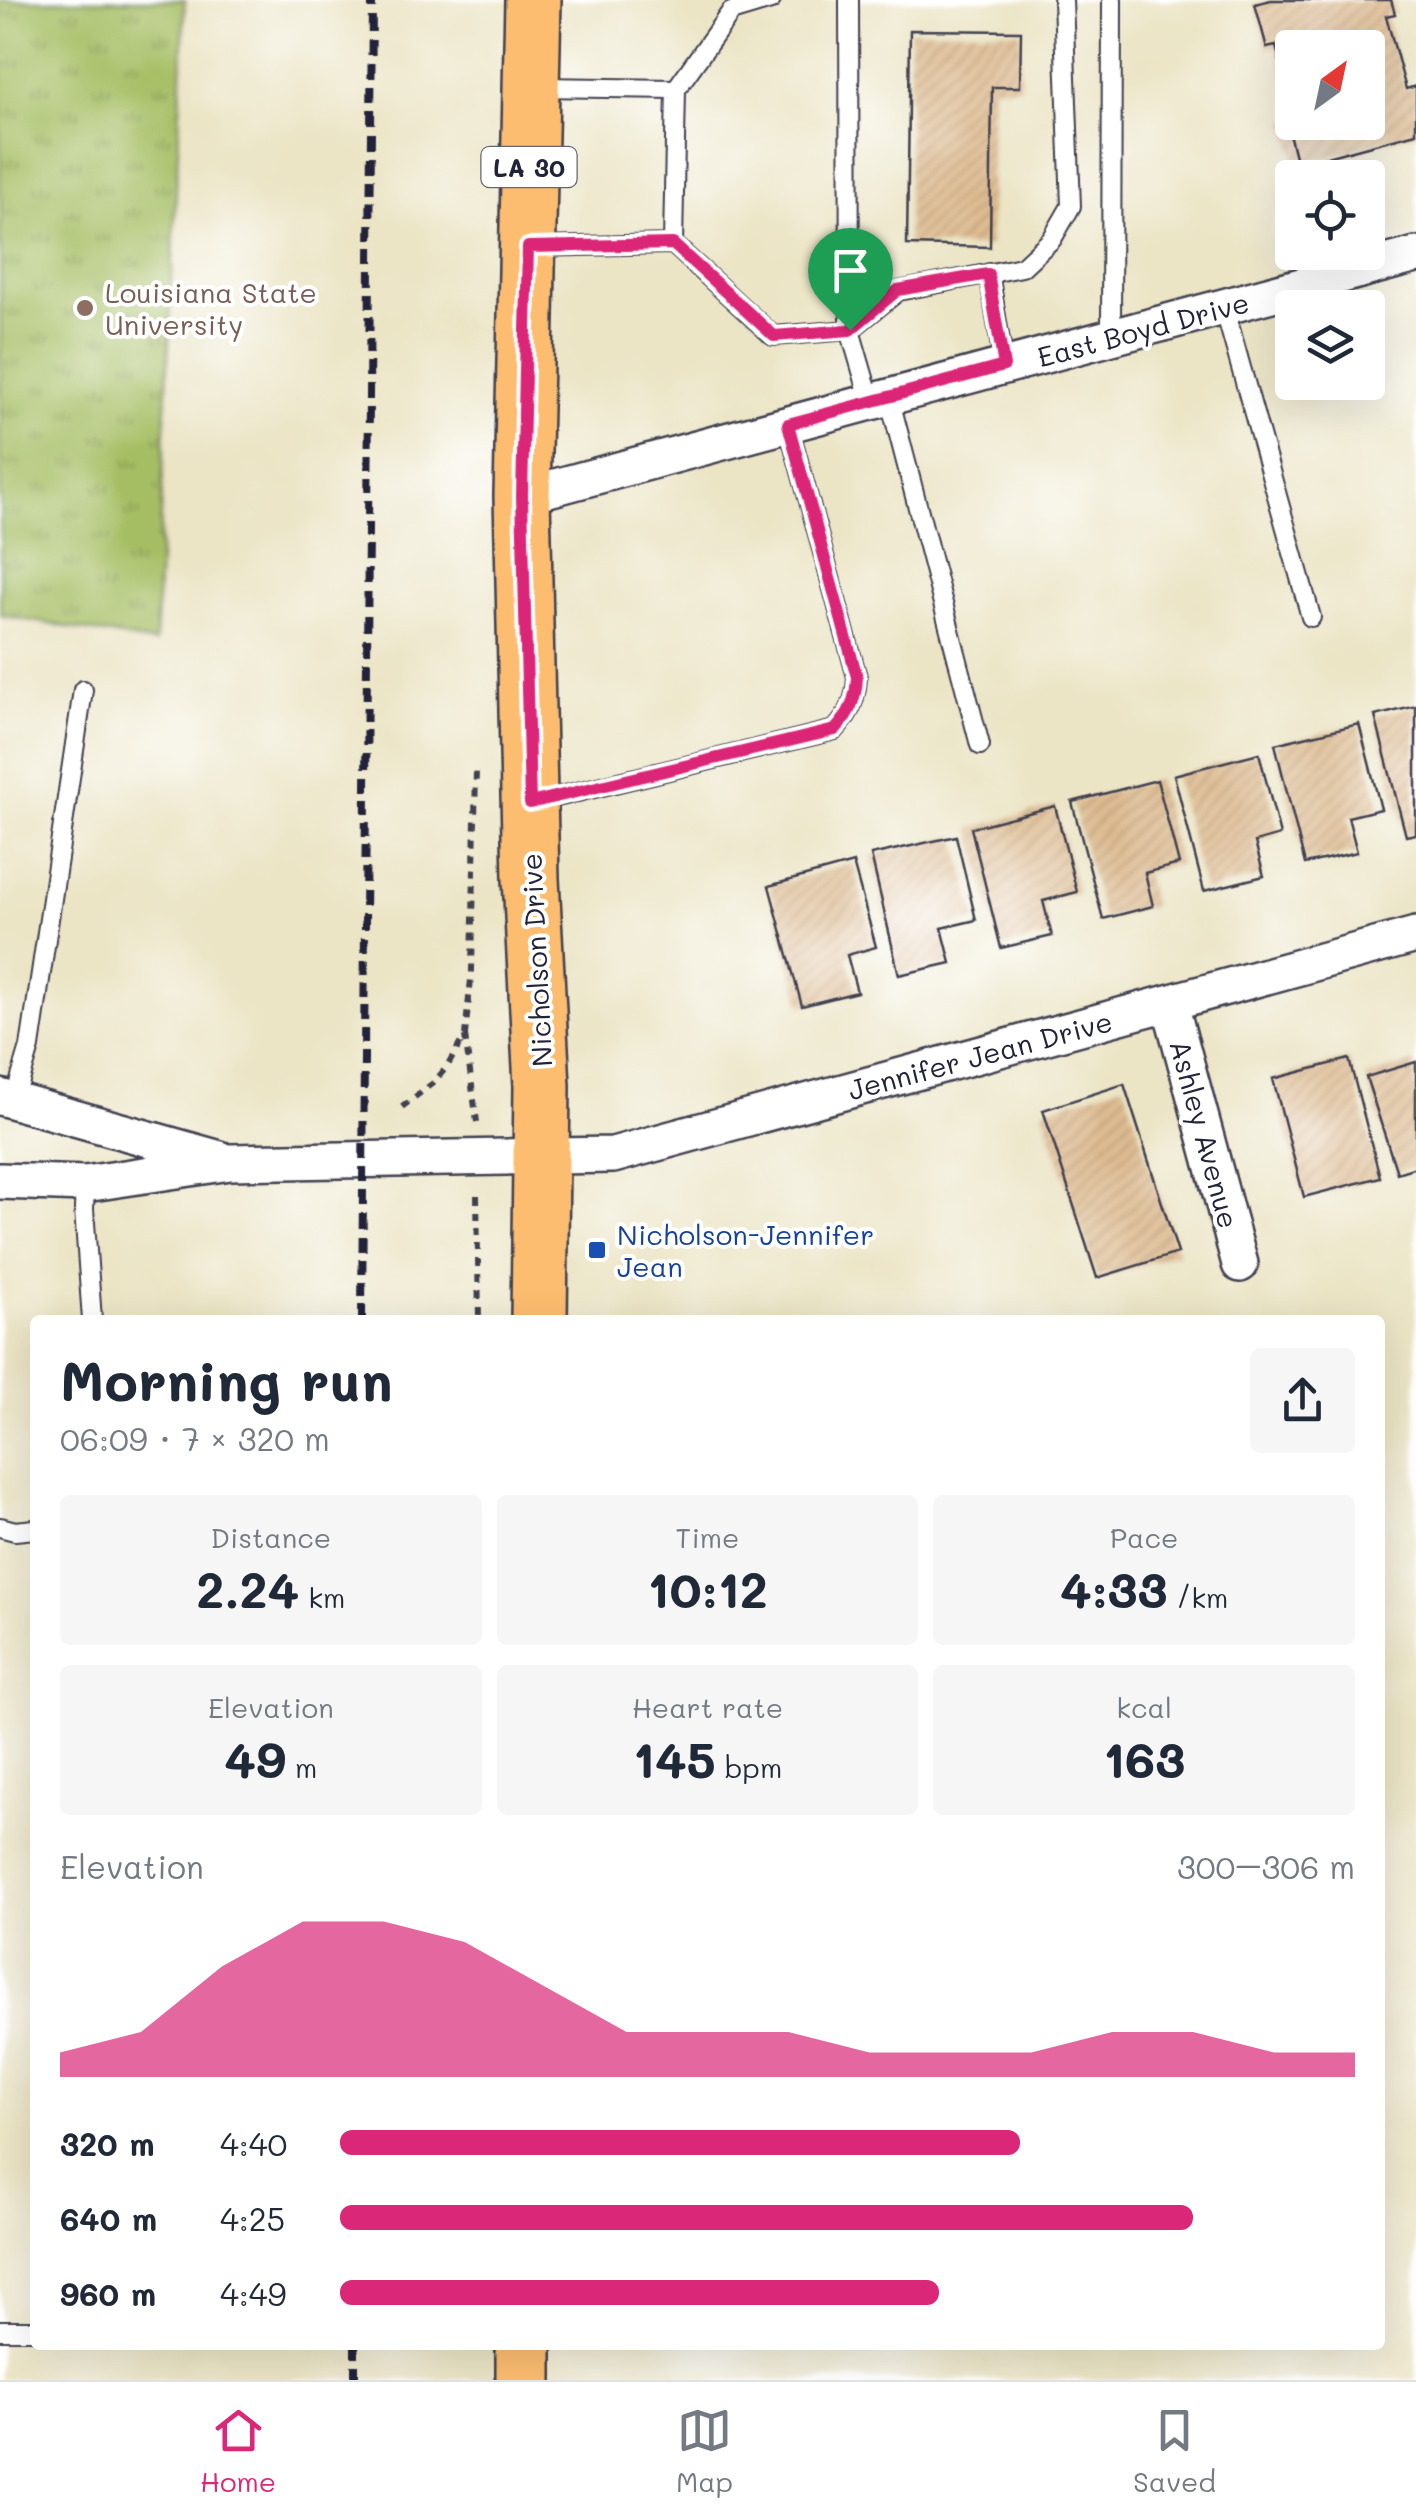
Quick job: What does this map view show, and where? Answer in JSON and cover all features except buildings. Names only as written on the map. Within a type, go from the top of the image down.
[{"type":"main road","name":"Nicholson Drive","points":[[533,0],[522,496],[542,1156],[539,1315]]},
{"type":"main road","points":[[524,2350],[524,2380]]},
{"type":"street","name":"East Boyd Drive","points":[[522,496],[1416,255]]},
{"type":"street","name":"Jennifer Jean Drive","points":[[230,1162],[612,1155],[1416,935]]},
{"type":"street","name":"Ashley Avenue","points":[[1170,1004],[1240,1264]]},
{"type":"street","points":[[7,1099],[230,1162]]},
{"type":"street","points":[[0,1181],[86,1184],[230,1162]]},
{"type":"lane","points":[[673,244],[676,89],[731,12],[772,0]]},
{"type":"lane","points":[[849,0],[850,330],[880,400],[980,745]]},
{"type":"lane","points":[[528,247],[673,244],[774,336],[850,330],[898,290],[1022,267],[1052,239],[1071,206],[1062,0]]},
{"type":"lane","points":[[1111,336],[1112,0]]},
{"type":"lane","points":[[531,87],[676,89]]},
{"type":"lane","points":[[988,274],[1004,366]]},
{"type":"lane","points":[[1224,307],[1311,617]]},
{"type":"lane","points":[[530,803],[835,730],[848,717],[857,677],[788,424]]},
{"type":"lane","points":[[7,1099],[30,1047],[83,690]]},
{"type":"lane","points":[[86,1184],[84,1210],[92,1315]]},
{"type":"lane","points":[[0,1527],[30,1530]]},
{"type":"lane","points":[[0,2330],[30,2330]]},
{"type":"path","points":[[465,1035],[477,1108]]},
{"type":"path","points":[[477,1212],[479,1315]]},
{"type":"green space","name":"Louisiana State University","points":[[0,0],[185,0],[155,643],[0,615]]},
{"type":"railway","points":[[362,1315],[372,0]]},
{"type":"railway","points":[[355,2350],[355,2380]]},
{"type":"place","name":"Louisiana State University","points":[[85,308]]},
{"type":"place","name":"Nicholson-Jennifer Jean","points":[[597,1250]]},
{"type":"route","points":[[673,244],[774,336],[826,335],[850,330],[898,290],[988,274],[1004,366],[788,424],[857,677],[848,717],[835,730],[530,803],[522,496],[528,247],[673,244]]}]
